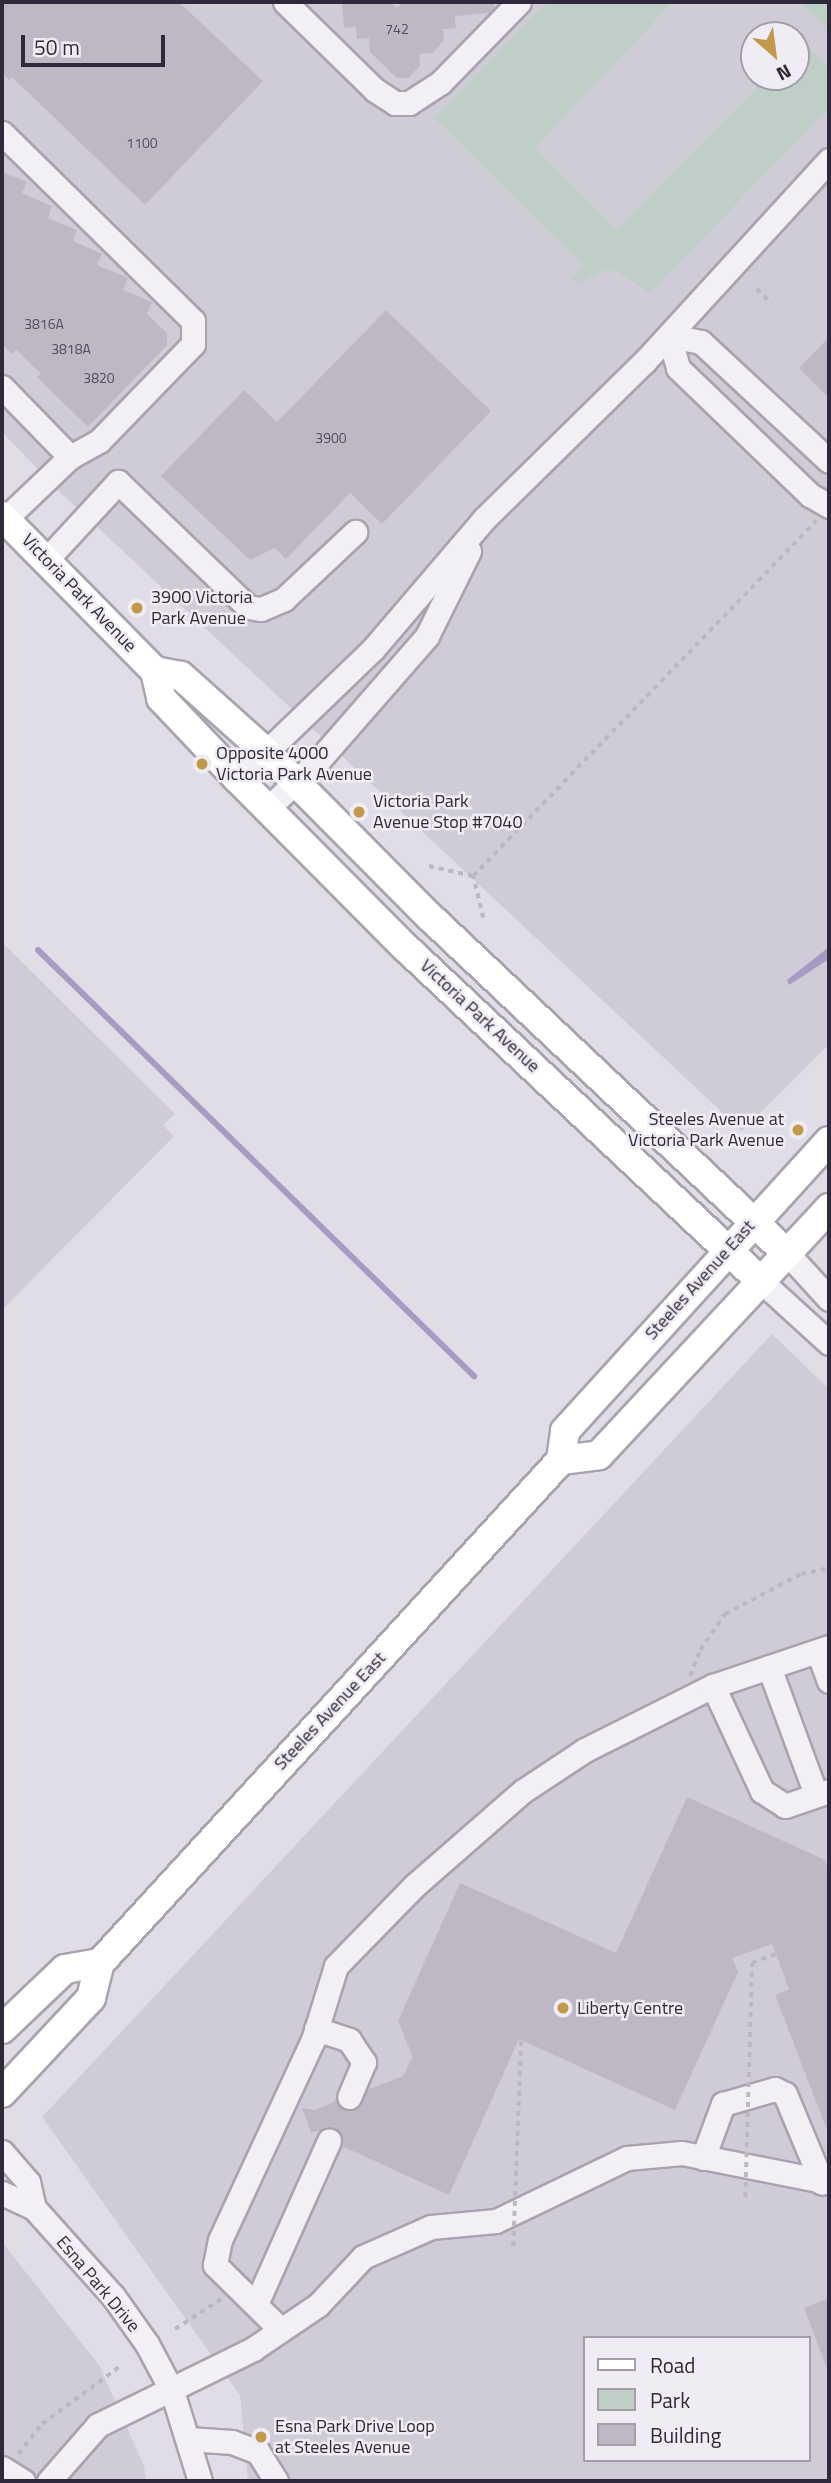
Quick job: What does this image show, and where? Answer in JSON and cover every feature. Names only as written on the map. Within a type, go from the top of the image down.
[{"type":"main road","name":"Victoria Park Avenue","points":[[3,517],[155,671],[160,698],[238,779],[406,948],[762,1282]]},
{"type":"main road","name":"Victoria Park Avenue","points":[[155,671],[181,676],[266,752],[430,917],[787,1253]]},
{"type":"main road","name":"Steeles Avenue East","points":[[2,2093],[91,1998],[100,1963],[561,1460],[565,1431],[726,1250],[829,1141]]},
{"type":"main road","points":[[561,1460],[599,1455],[829,1208]]},
{"type":"main road","points":[[2,2029],[65,1969],[100,1963]]},
{"type":"street","points":[[285,2],[375,90],[395,103],[409,103],[440,83],[519,2]]},
{"type":"street","points":[[2,133],[193,321],[193,344],[99,441],[71,457],[3,517]]},
{"type":"street","points":[[238,779],[373,649],[484,519],[669,335],[829,160]]},
{"type":"street","points":[[669,335],[701,342],[829,461]]},
{"type":"street","points":[[669,335],[678,368],[810,495],[824,513]]},
{"type":"street","points":[[2,387],[71,457]]},
{"type":"street","points":[[47,559],[118,482],[248,607],[261,609],[284,599],[355,532]]},
{"type":"street","points":[[268,808],[296,782],[427,636],[484,519]]},
{"type":"street","name":"Victoria Park Avenue","points":[[787,1253],[829,1299]]},
{"type":"street","name":"Victoria Park Avenue","points":[[762,1282],[829,1342]]},
{"type":"street","points":[[281,2330],[215,2265],[220,2240],[316,2029],[336,1966],[414,1886],[523,1791],[584,1750],[713,1686],[824,1649],[829,1681]]},
{"type":"street","points":[[713,1686],[762,1791],[785,1806],[823,1793],[769,1667]]},
{"type":"street","points":[[316,2029],[349,2040],[364,2062],[349,2097]]},
{"type":"street","points":[[703,2158],[723,2104],[775,2089],[785,2094],[826,2182]]},
{"type":"street","points":[[256,2304],[329,2141]]},
{"type":"street","name":"Esna Park Drive","points":[[2,2152],[28,2182],[34,2208]]},
{"type":"street","points":[[49,2481],[97,2425],[136,2403],[172,2391],[281,2330],[318,2305],[363,2257],[431,2227],[496,2221],[627,2158],[682,2153],[826,2182]]},
{"type":"street","name":"Esna Park Drive","points":[[2,2193],[34,2208],[113,2297],[147,2344],[172,2391],[200,2481]]},
{"type":"street","points":[[188,2439],[232,2442],[258,2452],[276,2481]]},
{"type":"path","points":[[757,289],[772,304]]},
{"type":"path","points":[[473,876],[824,513]]},
{"type":"path","points":[[429,866],[473,876]]},
{"type":"path","points":[[473,876],[483,918]]},
{"type":"path","points":[[680,1703],[699,1650],[725,1614],[801,1574],[829,1567]]},
{"type":"path","points":[[745,2197],[752,1964],[776,1954]]},
{"type":"path","points":[[513,2246],[522,2038]]},
{"type":"path","points":[[175,2329],[238,2285]]},
{"type":"path","points":[[10,2473],[43,2424],[119,2367]]},
{"type":"shaded area","points":[[2,2],[829,2],[829,1044],[742,1131],[61,493],[2,432]]},
{"type":"shaded area","points":[[2,942],[175,1114],[163,1125],[174,1136],[2,1310]]},
{"type":"shaded area","points":[[829,947],[829,959],[789,985],[787,980]]},
{"type":"shaded area","name":"Liberty Centre","points":[[772,1334],[829,1389],[829,2481],[248,2481],[240,2395],[42,2117]]},
{"type":"shaded area","points":[[2,2242],[99,2365],[144,2466],[146,2481],[2,2481]]},
{"type":"green space","points":[[547,2],[673,2],[535,148],[617,230],[753,91],[810,91],[810,48],[829,69],[829,108],[650,293],[618,272],[605,270],[578,283],[572,278],[584,265],[434,118]]},
{"type":"green space","points":[[800,2],[829,2],[829,29],[821,22]]},
{"type":"building","points":[[2,2],[179,2],[263,81],[145,205],[12,77],[9,80],[2,73]]},
{"type":"building","points":[[342,2],[390,2],[397,8],[404,2],[494,2],[494,8],[489,13],[455,16],[456,28],[443,29],[444,40],[433,53],[419,54],[420,66],[408,78],[397,78],[370,52],[369,38],[357,39],[356,27],[344,28]]},
{"type":"building","points":[[2,172],[27,182],[22,193],[52,206],[48,218],[77,230],[73,241],[102,254],[97,265],[128,278],[123,290],[152,302],[147,314],[167,333],[167,345],[88,427],[37,377],[41,374],[17,350],[12,354],[2,344]]},
{"type":"building","points":[[386,310],[491,411],[382,524],[350,493],[286,559],[275,548],[250,560],[161,476],[244,390],[277,422]]},
{"type":"building","points":[[829,337],[829,398],[799,368]]},
{"type":"building","name":"Liberty Centre","points":[[687,1797],[825,1860],[829,1871],[829,2135],[775,1995],[789,1989],[772,1944],[732,1958],[738,1972],[675,2110],[519,2039],[449,2195],[342,2146],[335,2129],[311,2132],[302,2108],[315,2110],[336,2101],[351,2111],[367,2090],[403,2076],[413,2057],[398,2021],[460,1883],[616,1953]]},
{"type":"building","points":[[829,2298],[829,2371],[828,2371],[804,2308]]},
{"type":"waterway","points":[[38,950],[474,1376]]},
{"type":"tunnel","points":[[329,2141],[349,2097]]},
{"type":"place","name":"3900 Victoria Park Avenue","points":[[137,608]]},
{"type":"place","name":"Opposite 4000 Victoria Park Avenue","points":[[202,764]]},
{"type":"place","name":"Victoria Park Avenue Stop #7040","points":[[359,812]]},
{"type":"place","name":"Steeles Avenue at Victoria Park Avenue","points":[[798,1130]]},
{"type":"place","name":"Liberty Centre","points":[[563,2008]]},
{"type":"place","name":"Esna Park Drive Loop at Steeles Avenue","points":[[261,2437]]}]
